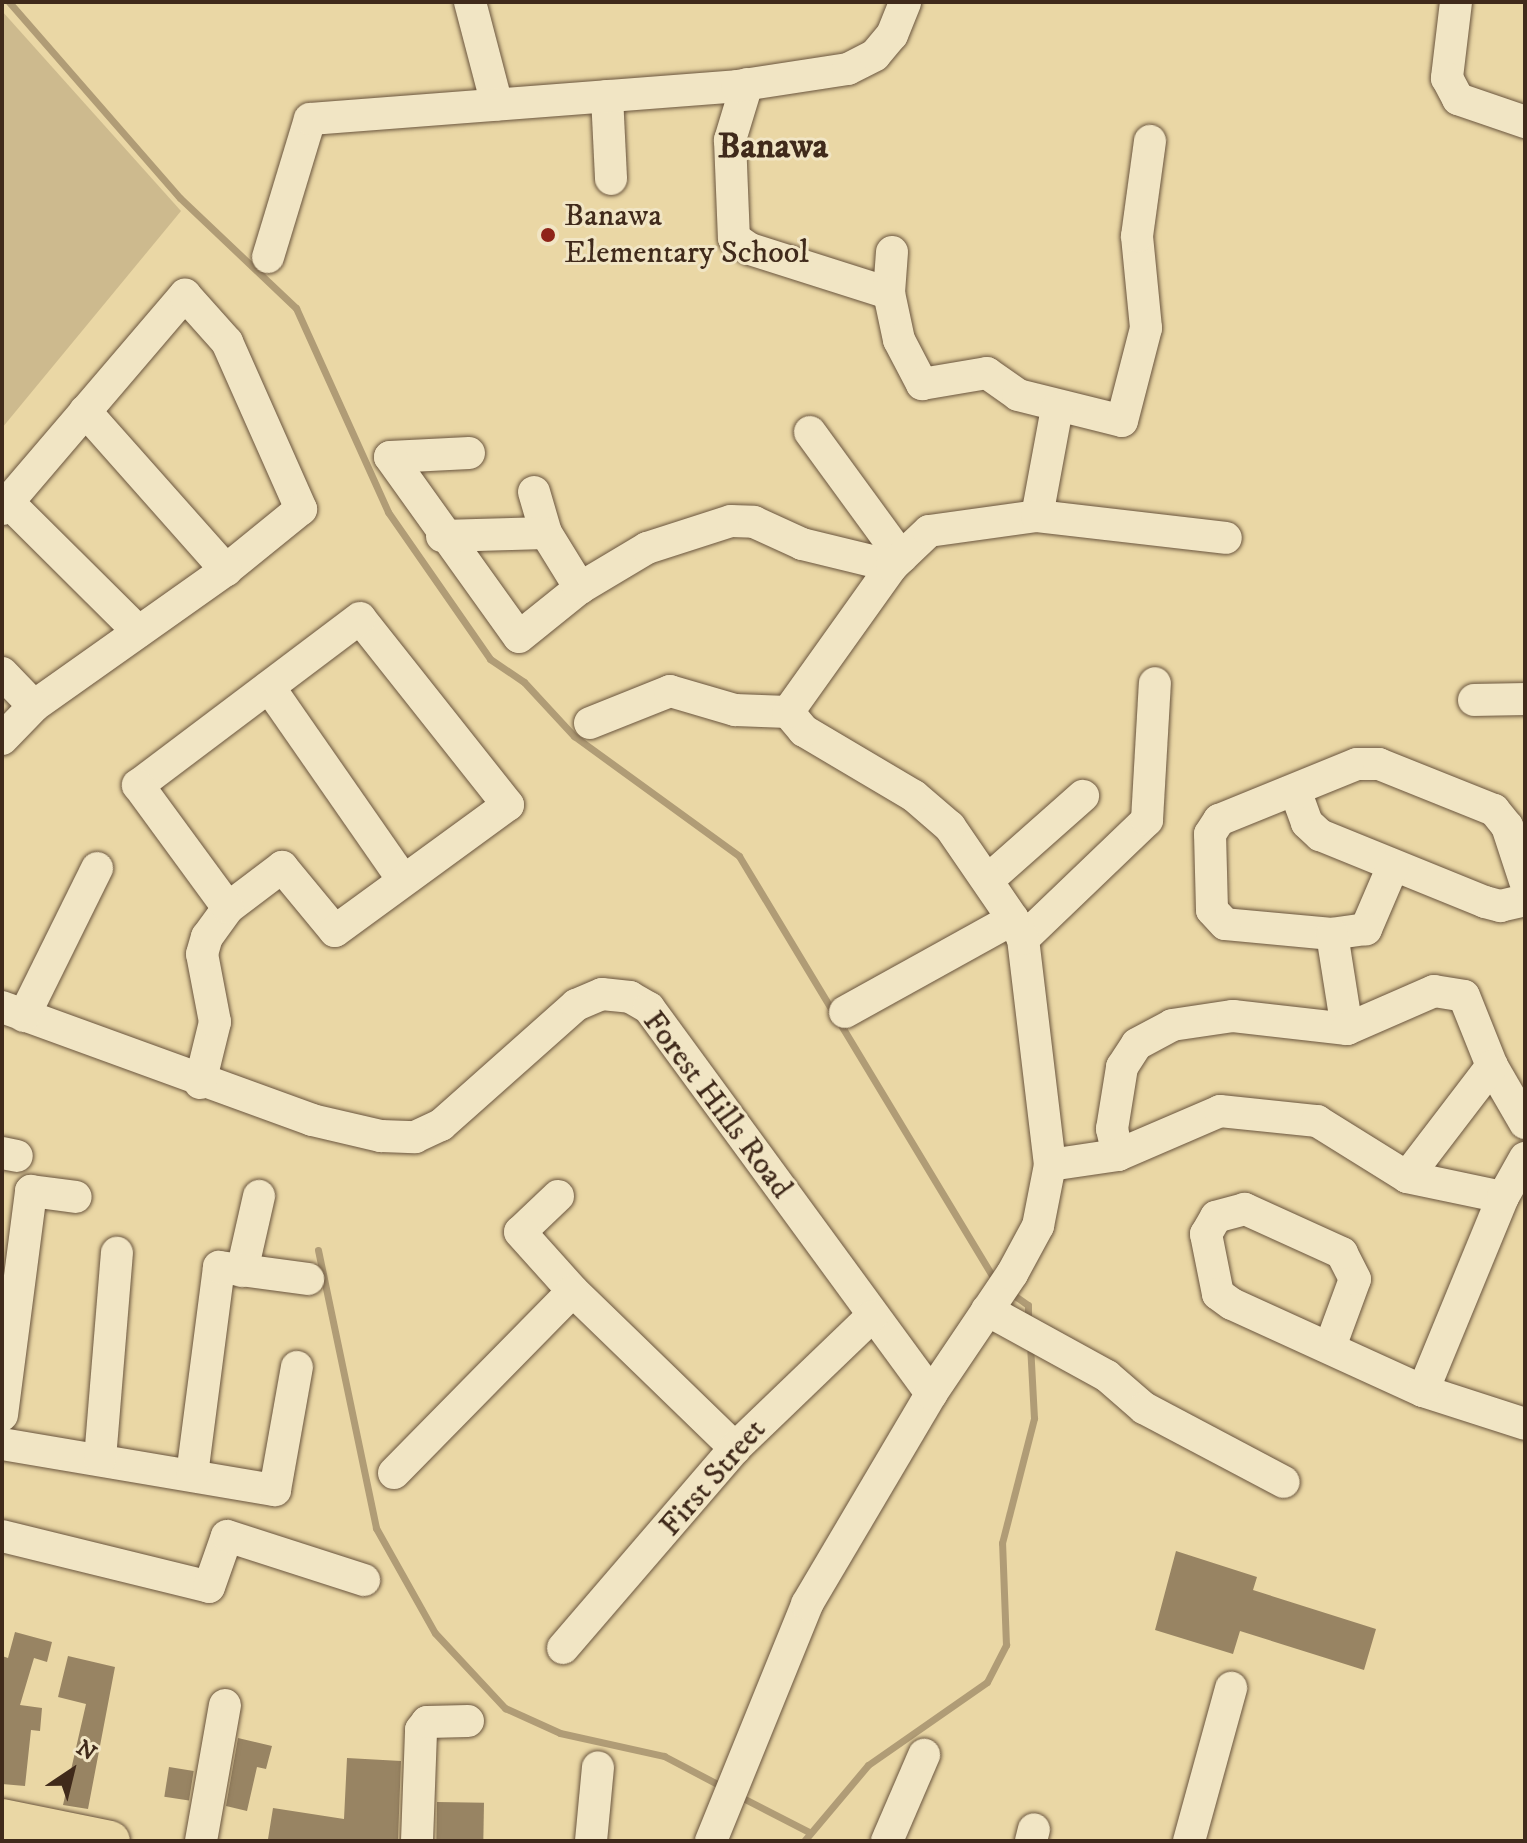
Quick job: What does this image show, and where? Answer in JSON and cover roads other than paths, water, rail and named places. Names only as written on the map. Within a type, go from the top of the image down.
[{"type":"main road","points":[[2,1819],[110,1841]]},
{"type":"street","points":[[470,2],[497,105]]},
{"type":"street","points":[[268,257],[310,119],[747,84],[848,69],[875,55],[892,35],[905,2]]},
{"type":"street","points":[[1456,2],[1447,78],[1458,99],[1525,122]]},
{"type":"street","points":[[747,84],[730,140],[731,223],[744,246],[889,293]]},
{"type":"street","points":[[607,96],[611,179]]},
{"type":"street","points":[[892,252],[889,293],[899,340],[922,384],[987,373],[1018,395],[1057,408],[1113,420],[1126,416],[1146,328],[1137,236],[1150,141]]},
{"type":"street","points":[[2,739],[34,706],[226,570],[301,509],[227,342],[185,295],[5,505],[138,631]]},
{"type":"street","points":[[1037,516],[1057,408]]},
{"type":"street","points":[[85,411],[226,570]]},
{"type":"street","points":[[810,432],[896,561]]},
{"type":"street","points":[[469,453],[390,457],[442,536],[519,637],[580,588],[647,548],[731,521],[754,522],[802,544],[896,561]]},
{"type":"street","points":[[534,492],[546,533],[580,588]]},
{"type":"street","points":[[788,712],[896,561],[929,531],[1037,516],[1226,538]]},
{"type":"street","points":[[442,536],[546,533]]},
{"type":"street","points":[[200,1083],[215,1022],[202,954],[207,937],[228,908],[282,867],[335,931],[508,805],[360,618],[138,785],[228,908]]},
{"type":"street","points":[[2,673],[34,706]]},
{"type":"street","points":[[845,1012],[1018,929],[1147,820],[1155,683]]},
{"type":"street","points":[[269,687],[403,880]]},
{"type":"street","points":[[590,723],[670,691],[735,710],[788,712],[804,731],[914,796],[950,827],[1018,929],[1050,1165],[1038,1226],[1012,1274],[931,1394],[807,1604],[711,1841]]},
{"type":"street","points":[[1474,700],[1525,699]]},
{"type":"street","points":[[1393,866],[1366,929],[1332,934],[1225,924],[1212,910],[1210,834],[1219,820],[1357,764],[1379,764],[1494,810],[1507,826],[1525,881]]},
{"type":"street","points":[[1295,790],[1307,823],[1320,835],[1500,906],[1525,900]]},
{"type":"street","points":[[988,880],[1083,796]]},
{"type":"street","points":[[13,1012],[97,868]]},
{"type":"street","points":[[1332,934],[1347,1029]]},
{"type":"street","points":[[1118,1155],[1113,1107],[1122,1067],[1137,1044],[1172,1025],[1202,1018],[1233,1016],[1347,1029],[1434,991],[1451,990],[1464,996],[1492,1066],[1525,1123]]},
{"type":"street","name":"Forest Hills Road","points":[[13,1012],[200,1083],[312,1120],[381,1136],[415,1137],[441,1125],[576,1005],[602,994],[630,997],[649,1008],[931,1394]]},
{"type":"street","points":[[1407,1177],[1492,1066]]},
{"type":"street","points":[[1050,1165],[1118,1155],[1220,1111],[1317,1121],[1407,1177],[1503,1197]]},
{"type":"street","points":[[1423,1391],[1503,1197],[1525,1158]]},
{"type":"street","points":[[2,1415],[31,1191],[76,1197]]},
{"type":"street","points":[[242,1271],[259,1196]]},
{"type":"street","points":[[558,1196],[520,1232],[573,1291],[735,1448]]},
{"type":"street","points":[[1330,1347],[1355,1279],[1342,1253],[1245,1209],[1216,1217],[1206,1234],[1218,1294],[1330,1347],[1423,1391],[1513,1424],[1525,1424]]},
{"type":"street","points":[[100,1459],[117,1253]]},
{"type":"street","points":[[192,1475],[219,1267],[308,1279]]},
{"type":"street","points":[[394,1473],[573,1291]]},
{"type":"street","points":[[990,1306],[1031,1334],[1107,1376],[1144,1408],[1284,1482]]},
{"type":"street","name":"First Street","points":[[563,1648],[735,1448],[872,1316]]},
{"type":"street","points":[[2,1444],[275,1490],[297,1367]]},
{"type":"street","points":[[2,1536],[209,1587],[227,1536],[364,1580]]},
{"type":"street","points":[[1189,1841],[1231,1688]]},
{"type":"street","points":[[203,1829],[225,1705]]},
{"type":"street","points":[[417,1841],[421,1730],[427,1722],[468,1721]]},
{"type":"street","points":[[887,1841],[924,1755]]},
{"type":"street","points":[[591,1841],[598,1767]]},
{"type":"waterway","points":[[9,2],[180,198],[296,308],[388,512],[490,659],[524,682],[574,736],[739,856],[995,1281]]},
{"type":"waterway","points":[[318,1250],[376,1528],[435,1633],[505,1708],[560,1733],[664,1756],[725,1788]]},
{"type":"waterway","points":[[1008,1291],[1028,1305],[1028,1321]]},
{"type":"waterway","points":[[804,1841],[868,1765],[987,1682],[1006,1645],[1002,1543],[1034,1418],[1030,1345]]},
{"type":"waterway","points":[[739,1796],[809,1832]]},
{"type":"place","name":"Banawa Elementary School","points":[[548,235]]},
{"type":"district","name":"Banawa","points":[[773,147]]}]
